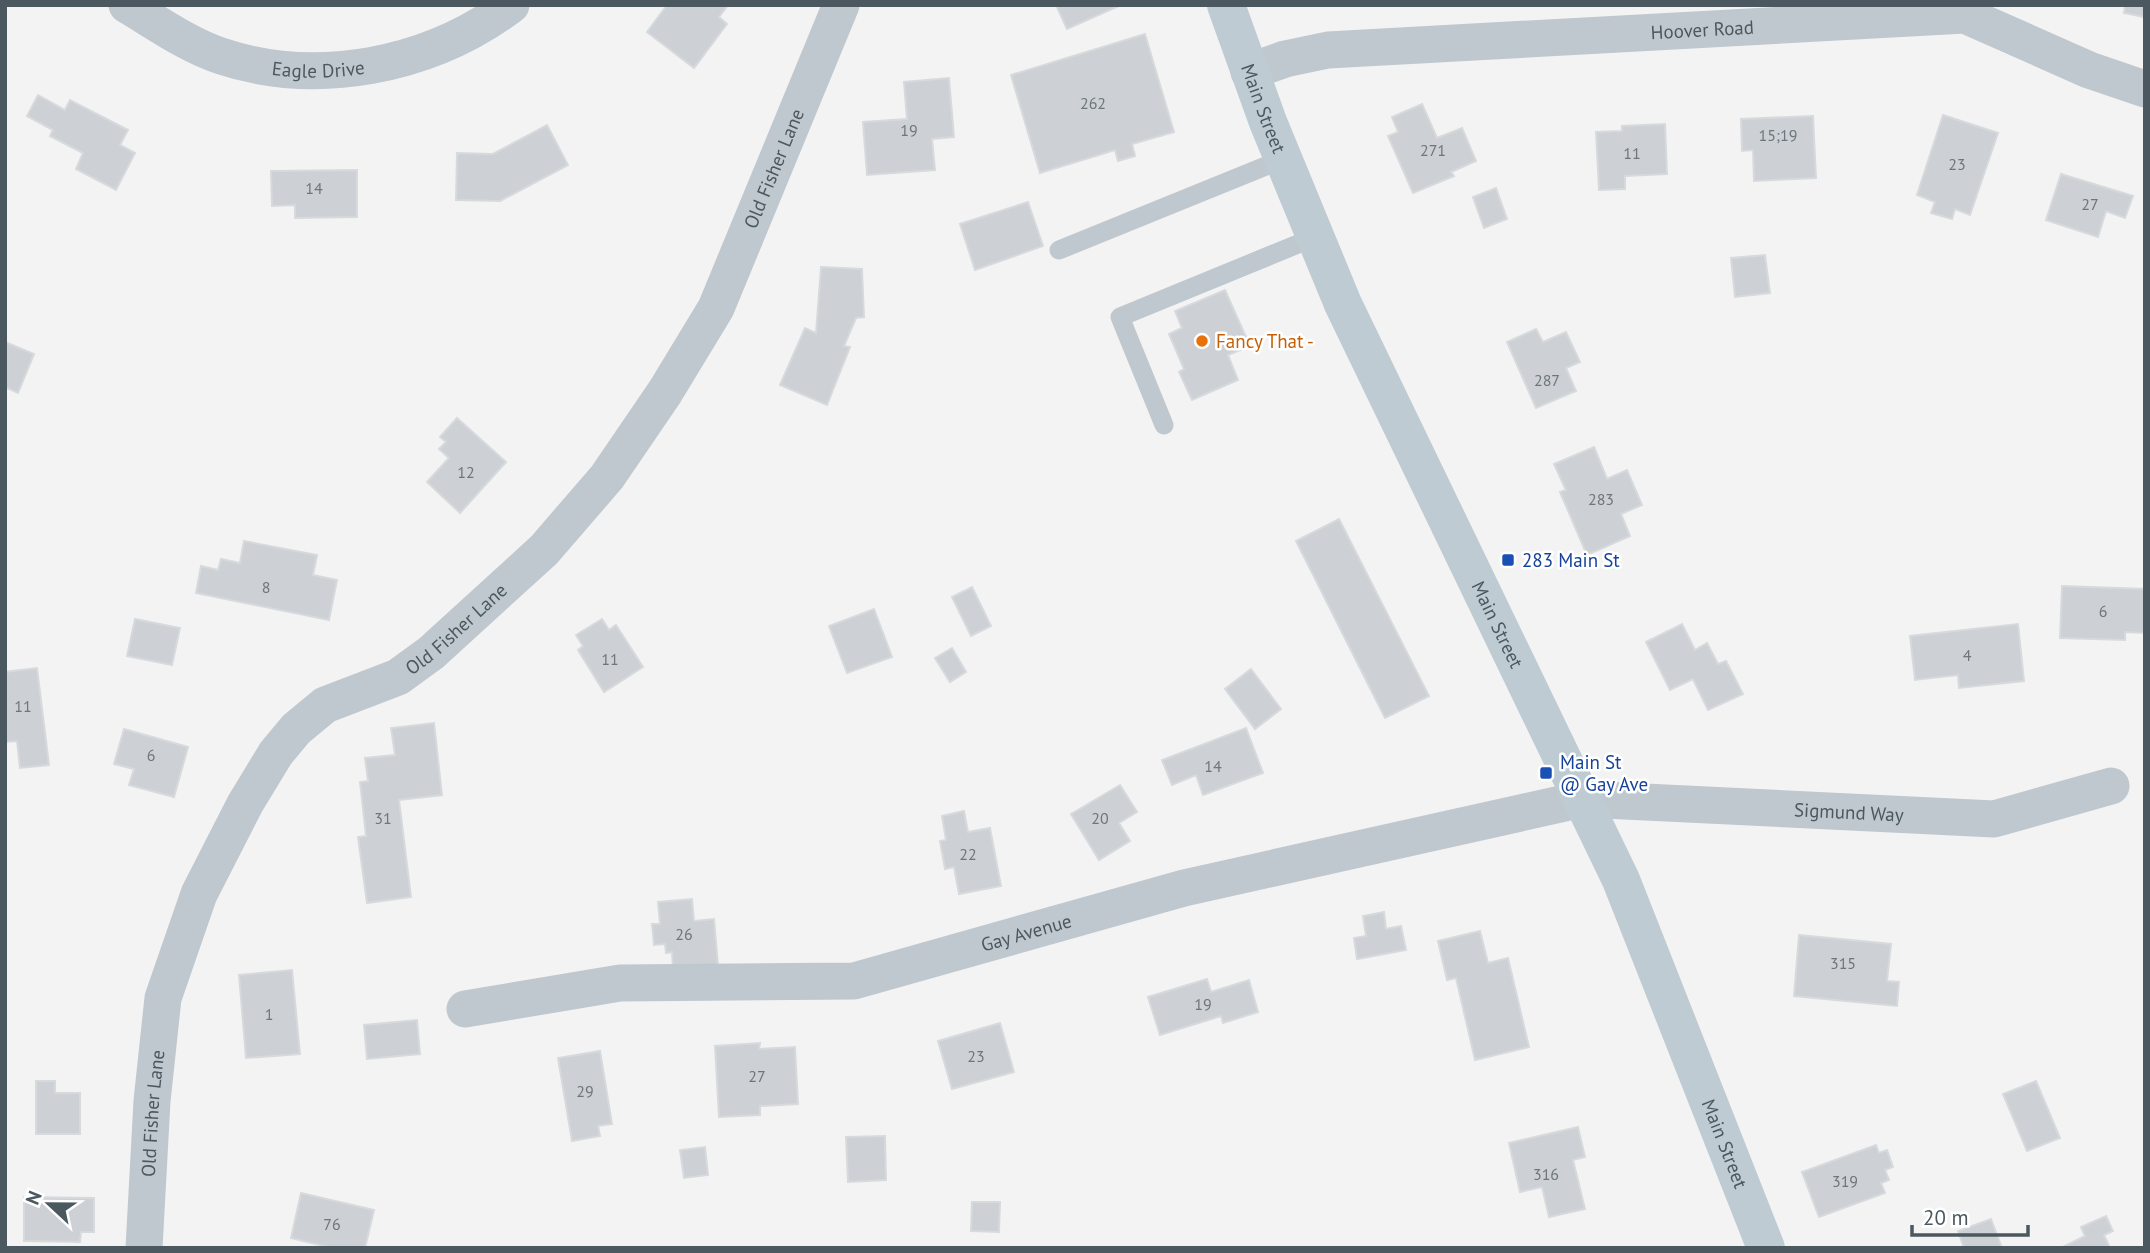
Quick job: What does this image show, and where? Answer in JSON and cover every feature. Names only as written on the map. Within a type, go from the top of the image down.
[{"type":"main road","name":"Main Street","points":[[1226,5],[1283,159],[1388,402],[1583,799],[1658,970],[1766,1248]]},
{"type":"street","name":"Eagle Drive","points":[[127,5],[177,35],[219,55],[271,69],[319,72],[372,65],[420,53],[462,35],[511,5]]},
{"type":"street","name":"Old Fisher Lane","points":[[144,1248],[152,1101],[163,999],[199,894],[245,804],[276,753],[296,729],[325,705],[398,677],[430,653],[544,550],[607,477],[665,392],[716,308],[841,5]]},
{"type":"street","name":"Hoover Road","points":[[1249,72],[1285,59],[1328,50],[1963,10],[2089,70],[2145,89]]},
{"type":"street","name":"Sigmund Way","points":[[1583,799],[1994,818],[2111,786]]},
{"type":"street","name":"Gay Avenue","points":[[465,1009],[620,983],[854,981],[1184,888],[1583,799]]},
{"type":"lane","points":[[1059,250],[1283,159]]},
{"type":"lane","points":[[1164,425],[1120,317],[1315,237]]},
{"type":"building","points":[[667,5],[728,5],[719,17],[727,24],[694,68],[647,32]]},
{"type":"building","points":[[1056,5],[1121,5],[1067,29]]},
{"type":"building","points":[[2125,5],[2145,5],[2144,17],[2124,13]]},
{"type":"building","points":[[1145,34],[1174,132],[1132,144],[1135,156],[1118,161],[1115,150],[1040,173],[1011,75]]},
{"type":"building","points":[[949,78],[954,137],[932,139],[935,170],[867,175],[863,122],[907,119],[904,82]]},
{"type":"building","points":[[38,95],[65,110],[70,100],[128,130],[120,145],[135,153],[116,190],[76,169],[83,153],[50,136],[53,130],[27,116]]},
{"type":"building","points":[[1422,104],[1437,138],[1462,128],[1476,161],[1451,172],[1454,176],[1413,193],[1388,136],[1398,132],[1392,117]]},
{"type":"building","points":[[1943,115],[1998,133],[1970,215],[1955,209],[1952,219],[1931,213],[1935,202],[1917,195]]},
{"type":"building","points":[[1813,116],[1816,178],[1754,181],[1753,150],[1742,151],[1741,119]]},
{"type":"building","points":[[1665,124],[1667,174],[1625,176],[1625,189],[1599,190],[1596,132],[1622,131],[1622,126]]},
{"type":"building","points":[[547,125],[568,165],[500,201],[456,200],[457,153],[493,154]]},
{"type":"building","points":[[357,170],[357,217],[295,218],[295,205],[272,206],[271,171]]},
{"type":"building","points":[[2061,174],[2133,196],[2125,218],[2106,211],[2098,237],[2046,220]]},
{"type":"building","points":[[1496,188],[1507,219],[1484,228],[1473,197]]},
{"type":"building","points":[[1028,202],[1043,246],[975,270],[960,224]]},
{"type":"building","points":[[1765,255],[1770,293],[1735,297],[1731,258]]},
{"type":"building","points":[[821,267],[862,269],[864,317],[856,318],[844,346],[850,347],[827,405],[780,385],[805,328],[816,333]]},
{"type":"building","points":[[1225,290],[1250,346],[1228,355],[1238,380],[1192,400],[1179,372],[1184,369],[1169,334],[1182,328],[1175,311]]},
{"type":"building","points":[[1536,329],[1543,342],[1566,332],[1580,362],[1566,368],[1576,391],[1536,408],[1507,342]]},
{"type":"building","points":[[5,342],[34,354],[18,393],[5,387]]},
{"type":"building","points":[[457,418],[506,462],[460,513],[427,482],[449,458],[439,449],[446,442],[440,437]]},
{"type":"building","points":[[1594,447],[1607,479],[1627,470],[1642,505],[1621,514],[1630,536],[1587,555],[1560,492],[1566,490],[1554,464]]},
{"type":"building","points":[[1339,519],[1429,696],[1385,718],[1296,541]]},
{"type":"building","points":[[244,541],[317,555],[313,575],[337,580],[329,620],[196,593],[201,566],[218,570],[221,559],[240,563]]},
{"type":"building","points":[[2062,586],[2145,589],[2145,633],[2125,632],[2125,640],[2060,638]]},
{"type":"building","points":[[972,587],[991,626],[971,636],[952,597]]},
{"type":"building","points":[[874,609],[892,657],[847,673],[829,626]]},
{"type":"building","points":[[135,619],[180,628],[172,665],[127,656]]},
{"type":"building","points":[[602,619],[609,630],[616,625],[643,667],[604,692],[578,650],[583,646],[576,635]]},
{"type":"building","points":[[1682,624],[1695,650],[1707,643],[1718,664],[1726,661],[1743,694],[1708,710],[1693,679],[1670,690],[1646,642]]},
{"type":"building","points":[[2018,624],[2024,681],[1959,688],[1958,675],[1915,680],[1910,636]]},
{"type":"building","points":[[952,648],[966,672],[950,682],[935,658]]},
{"type":"building","points":[[37,668],[49,765],[20,768],[17,741],[5,742],[5,672]]},
{"type":"building","points":[[1251,669],[1281,709],[1255,729],[1225,689]]},
{"type":"building","points":[[434,723],[442,795],[399,800],[411,897],[367,903],[358,837],[366,836],[360,782],[368,781],[365,758],[395,755],[391,728]]},
{"type":"building","points":[[1246,728],[1263,773],[1203,795],[1196,775],[1172,785],[1162,760]]},
{"type":"building","points":[[124,729],[188,747],[174,797],[129,785],[134,769],[114,764]]},
{"type":"building","points":[[1120,785],[1137,812],[1119,823],[1130,841],[1099,860],[1071,814]]},
{"type":"building","points":[[964,811],[968,832],[990,828],[1001,886],[959,894],[954,867],[945,869],[940,841],[946,840],[942,816]]},
{"type":"building","points":[[692,899],[694,921],[714,919],[718,965],[673,969],[672,952],[666,953],[665,944],[654,945],[652,924],[660,924],[658,902]]},
{"type":"building","points":[[1384,912],[1386,929],[1401,926],[1406,950],[1357,959],[1354,938],[1366,936],[1363,916]]},
{"type":"building","points":[[1480,931],[1488,963],[1508,958],[1529,1047],[1475,1060],[1456,978],[1447,980],[1438,941]]},
{"type":"building","points":[[1799,935],[1891,944],[1887,981],[1899,982],[1897,1006],[1794,996]]},
{"type":"building","points":[[292,970],[300,1054],[246,1058],[239,975]]},
{"type":"building","points":[[1207,979],[1211,992],[1249,980],[1258,1012],[1223,1023],[1221,1016],[1160,1035],[1148,997]]},
{"type":"building","points":[[417,1020],[420,1054],[367,1059],[364,1025]]},
{"type":"building","points":[[1000,1023],[1014,1072],[952,1089],[938,1041]]},
{"type":"building","points":[[760,1043],[759,1049],[795,1047],[798,1104],[760,1106],[760,1115],[719,1117],[715,1046]]},
{"type":"building","points":[[600,1051],[612,1124],[598,1126],[600,1136],[572,1141],[558,1058]]},
{"type":"building","points":[[36,1081],[55,1081],[55,1093],[80,1093],[80,1134],[36,1134]]},
{"type":"building","points":[[2036,1081],[2060,1138],[2027,1151],[2003,1094]]},
{"type":"building","points":[[1578,1127],[1585,1157],[1573,1160],[1585,1209],[1549,1217],[1542,1187],[1520,1192],[1509,1143]]},
{"type":"building","points":[[885,1136],[886,1180],[848,1182],[846,1137]]},
{"type":"building","points":[[1876,1145],[1879,1153],[1887,1150],[1893,1167],[1885,1170],[1889,1180],[1881,1183],[1885,1193],[1819,1217],[1802,1172]]},
{"type":"building","points":[[705,1147],[708,1175],[684,1178],[680,1150]]},
{"type":"building","points":[[301,1193],[374,1210],[365,1248],[332,1248],[291,1238]]},
{"type":"building","points":[[24,1197],[94,1198],[94,1232],[81,1232],[80,1242],[24,1241]]},
{"type":"building","points":[[972,1202],[1000,1202],[999,1232],[971,1231]]},
{"type":"building","points":[[2106,1216],[2113,1231],[2104,1235],[2110,1248],[2061,1248],[2085,1236],[2081,1227]]},
{"type":"building","points":[[1991,1219],[2002,1248],[1964,1248],[1958,1231]]},
{"type":"place","name":"Fancy That -","points":[[1202,341]]},
{"type":"place","name":"283 Main St","points":[[1508,560]]},
{"type":"place","name":"Main St @ Gay Ave","points":[[1546,773]]}]
